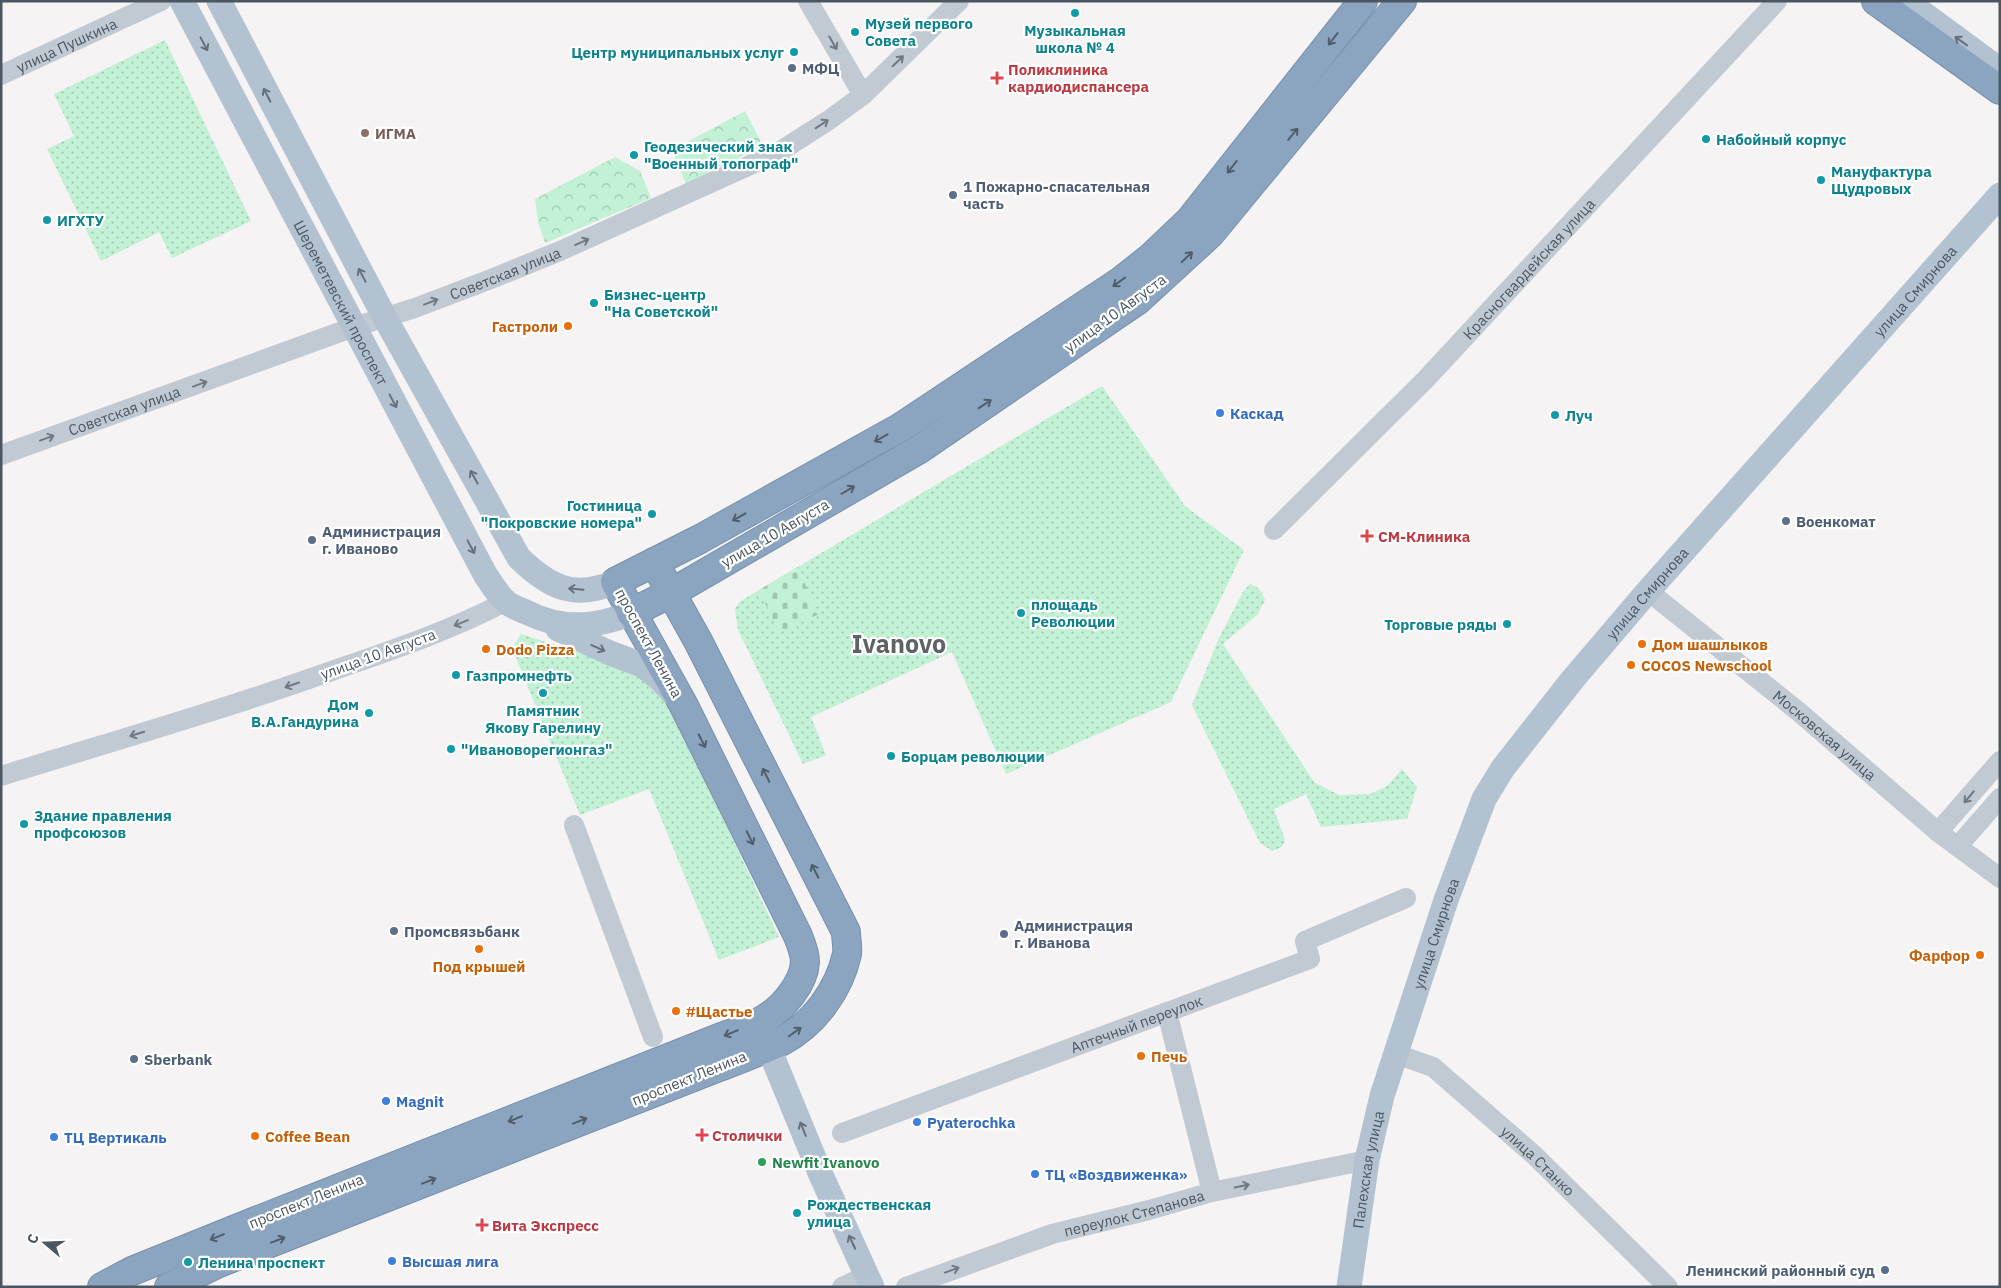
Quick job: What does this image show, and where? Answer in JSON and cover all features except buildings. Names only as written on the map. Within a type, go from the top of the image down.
[{"type":"highway","name":"улица 10 Августа","points":[[615,582],[700,539],[901,427],[1121,281],[1150,258],[1190,220],[1363,1]]},
{"type":"highway","name":"улица 10 Августа","points":[[631,613],[671,593],[918,450],[1138,300],[1210,234],[1402,1]]},
{"type":"highway","points":[[1876,1],[2000,90]]},
{"type":"highway","name":"проспект Ленина","points":[[169,1287],[220,1263],[770,1046],[783,1040],[808,1022],[831,994],[838,981],[847,953],[846,932],[698,641],[654,562]]},
{"type":"highway","name":"проспект Ленина","points":[[698,641],[695,615],[698,593],[715,568]]},
{"type":"highway","name":"проспект Ленина","points":[[102,1287],[132,1271],[758,1022],[776,1010],[799,982],[805,963],[804,952],[798,936],[683,704],[615,582]]},
{"type":"main road","name":"Шереметевский проспект","points":[[182,1],[486,576],[505,602]]},
{"type":"main road","points":[[219,1],[385,318]]},
{"type":"main road","points":[[1906,1],[2000,70]]},
{"type":"main road","name":"улица Смирнова","points":[[1396,1054],[1446,900],[1484,799],[1503,768],[1566,687],[1648,590],[2000,195]]},
{"type":"main road","name":"улица 10 Августа","points":[[385,318],[519,558],[538,576],[552,584],[577,590],[599,588],[615,582]]},
{"type":"main road","name":"улица 10 Августа","points":[[505,602],[538,619],[580,626],[616,620],[631,613]]},
{"type":"main road","name":"проспект Ленина","points":[[538,619],[602,649],[642,665],[660,678],[683,704]]},
{"type":"main road","points":[[758,1022],[770,1046],[821,1175],[870,1281]]},
{"type":"main road","name":"Палехская улица","points":[[1349,1287],[1367,1160],[1382,1096],[1396,1054]]},
{"type":"street","name":"улица Пушкина","points":[[1,75],[161,1]]},
{"type":"street","points":[[808,1],[863,95]]},
{"type":"street","name":"Советская улица","points":[[1,455],[483,282],[560,251],[779,152],[829,120],[863,95],[959,1]]},
{"type":"street","name":"Красногвардейская улица","points":[[1274,530],[1426,379],[1776,1]]},
{"type":"street","name":"Московская улица","points":[[1648,590],[1799,712],[1938,832],[2000,878]]},
{"type":"street","name":"улица 10 Августа","points":[[1,776],[290,686],[402,646],[481,615],[505,602]]},
{"type":"street","points":[[1938,832],[2000,761]]},
{"type":"street","points":[[1958,846],[2000,798]]},
{"type":"street","points":[[574,825],[653,1037]]},
{"type":"street","name":"Аптечный переулок","points":[[842,1133],[1310,959],[1305,941],[1406,898]]},
{"type":"street","points":[[1167,1012],[1212,1192]]},
{"type":"street","name":"улица Станко","points":[[1396,1054],[1433,1067],[1534,1155],[1668,1287]]},
{"type":"street","name":"переулок Степанова","points":[[906,1287],[1052,1234],[1212,1192],[1367,1160]]},
{"type":"street","points":[[842,1287],[870,1281]]},
{"type":"green space","points":[[165,40],[251,221],[172,258],[159,232],[101,261],[47,149],[74,136],[54,94]]},
{"type":"green space","points":[[745,111],[763,146],[686,184],[672,150]]},
{"type":"green space","points":[[615,157],[640,171],[651,198],[545,243],[538,222],[535,199]]},
{"type":"green space","points":[[1102,386],[1185,506],[1244,550],[1171,702],[1006,774],[952,652],[811,717],[826,755],[803,764],[738,630],[735,609],[739,602]]},
{"type":"green space","points":[[797,567],[819,614],[779,633],[759,590]]},
{"type":"green space","points":[[1250,584],[1260,590],[1265,600],[1258,614],[1223,644],[1314,782],[1339,795],[1370,794],[1387,786],[1402,769],[1417,787],[1407,819],[1321,827],[1306,794],[1274,809],[1285,840],[1282,847],[1272,851],[1260,843],[1192,705],[1219,638],[1243,592]]},
{"type":"green space","points":[[521,634],[638,671],[665,695],[779,937],[719,960],[649,789],[580,815],[512,648]]},
{"type":"place","name":"Музыкальная школа № 4","points":[[1075,13]]},
{"type":"place","name":"Музей первого Совета","points":[[855,32]]},
{"type":"place","name":"Центр муниципальных услуг","points":[[794,52]]},
{"type":"place","name":"МФЦ","points":[[792,68]]},
{"type":"place","name":"Поликлиника кардиодиспансера","points":[[997,78]]},
{"type":"place","name":"ИГМА","points":[[365,133]]},
{"type":"place","name":"Набойный корпус","points":[[1706,139]]},
{"type":"place","name":"Геодезический знак \"Военный топограф\"","points":[[634,155]]},
{"type":"place","name":"Мануфактура Щудровых","points":[[1821,180]]},
{"type":"place","name":"1 Пожарно-спасательная часть","points":[[953,195]]},
{"type":"place","name":"ИГХТУ","points":[[47,220]]},
{"type":"place","name":"Бизнес-центр \"На Советской\"","points":[[594,303]]},
{"type":"place","name":"Гастроли","points":[[568,326]]},
{"type":"place","name":"Каскад","points":[[1220,413]]},
{"type":"place","name":"Луч","points":[[1555,415]]},
{"type":"place","name":"Гостиница \"Покровские номера\"","points":[[652,514]]},
{"type":"place","name":"Военкомат","points":[[1786,521]]},
{"type":"place","name":"СМ-Клиника","points":[[1367,536]]},
{"type":"place","name":"Администрация г. Иваново","points":[[312,540]]},
{"type":"place","name":"площадь Революции","points":[[1021,613]]},
{"type":"place","name":"Торговые ряды","points":[[1507,624]]},
{"type":"place","name":"Дом шашлыков","points":[[1642,644]]},
{"type":"place","name":"Dodo Pizza","points":[[486,649]]},
{"type":"place","name":"COCOS Newschool","points":[[1631,665]]},
{"type":"place","name":"Газпромнефть","points":[[456,675]]},
{"type":"place","name":"Памятник Якову Гарелину","points":[[543,693]]},
{"type":"place","name":"Дом В.А.Гандурина","points":[[369,713]]},
{"type":"place","name":"\"Ивановорегионгаз\"","points":[[451,749]]},
{"type":"place","name":"Борцам революции","points":[[891,756]]},
{"type":"place","name":"Здание правления профсоюзов","points":[[24,824]]},
{"type":"place","name":"Промсвязьбанк","points":[[394,931]]},
{"type":"place","name":"Администрация г. Иванова","points":[[1004,934]]},
{"type":"place","name":"Под крышей","points":[[479,949]]},
{"type":"place","name":"Фарфор","points":[[1980,955]]},
{"type":"place","name":"#Щастье","points":[[676,1011]]},
{"type":"place","name":"Печь","points":[[1141,1056]]},
{"type":"place","name":"Sberbank","points":[[134,1059]]},
{"type":"place","name":"Magnit","points":[[386,1101]]},
{"type":"place","name":"Pyaterochka","points":[[917,1122]]},
{"type":"place","name":"Столички","points":[[702,1135]]},
{"type":"place","name":"Coffee Bean","points":[[255,1136]]},
{"type":"place","name":"ТЦ Вертикаль","points":[[54,1137]]},
{"type":"place","name":"Newfit Ivanovo","points":[[762,1162]]},
{"type":"place","name":"ТЦ «Воздвиженка»","points":[[1035,1174]]},
{"type":"place","name":"Рождественская улица","points":[[797,1213]]},
{"type":"place","name":"Вита Экспресс","points":[[482,1225]]},
{"type":"place","name":"Высшая лига","points":[[392,1261]]},
{"type":"place","name":"Ленина проспект","points":[[188,1262]]},
{"type":"place","name":"Ленинский районный суд","points":[[1885,1270]]},
{"type":"district","name":"Ivanovo","points":[[899,643]]}]
